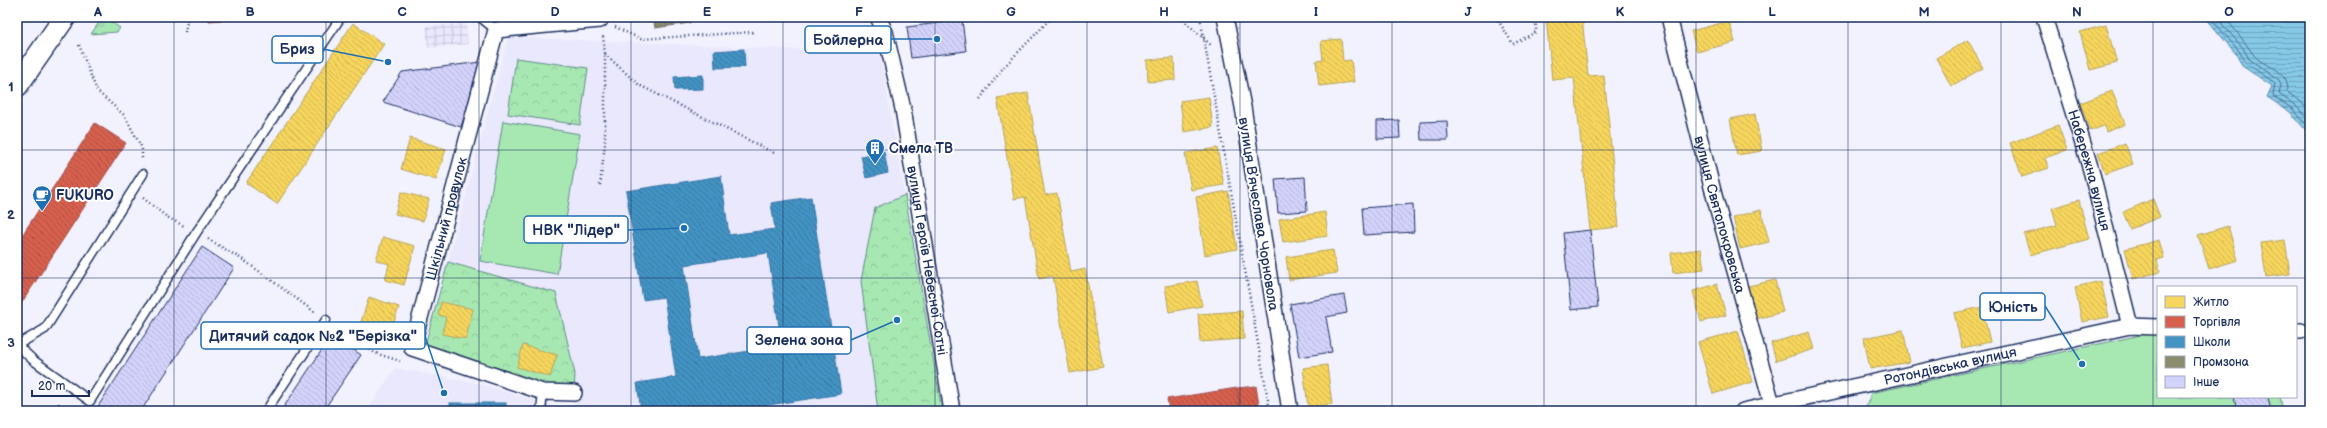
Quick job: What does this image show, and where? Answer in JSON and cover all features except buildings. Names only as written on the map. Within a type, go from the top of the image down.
[{"type":"main road","points":[[17,86],[65,17]]},
{"type":"street","name":"вулиця Героїв Небесної Сотні","points":[[878,17],[885,32],[903,109],[952,411]]},
{"type":"street","name":"вулиця Вʼячеслава Чорновола","points":[[1225,17],[1244,115],[1290,411]]},
{"type":"street","name":"вулиця Святопокровська","points":[[1669,17],[1715,199],[1772,407]]},
{"type":"street","name":"Набережна вулиця","points":[[2044,17],[2091,170],[2130,326]]},
{"type":"street","points":[[496,30],[600,19]]},
{"type":"street","name":"Шкільний провулок","points":[[496,30],[412,348],[543,392],[574,393]]},
{"type":"street","name":"Ротондівська вулиця","points":[[1743,411],[1772,407],[2130,326],[2157,326]]},
{"type":"lane","points":[[143,174],[45,329],[17,345],[32,360],[90,401],[196,232],[341,17]]},
{"type":"lane","points":[[480,17],[496,30]]},
{"type":"lane","points":[[266,411],[326,320]]},
{"type":"lane","points":[[541,411],[543,392]]},
{"type":"path","points":[[185,32],[188,17]]},
{"type":"path","points":[[980,99],[1004,68],[1052,17]]},
{"type":"path","points":[[1180,17],[1203,37],[1234,69]]},
{"type":"path","points":[[1200,17],[1270,411]]},
{"type":"path","points":[[1496,17],[1513,44],[1536,32],[1536,17]]},
{"type":"path","points":[[600,19],[641,39],[753,32]]},
{"type":"path","points":[[600,19],[605,54],[605,144],[600,185]]},
{"type":"path","points":[[605,54],[639,85],[776,154]]},
{"type":"shaded area","points":[[466,23],[468,44],[428,48],[426,26]]},
{"type":"shaded area","points":[[508,37],[880,53],[942,411],[573,411],[575,374],[556,293],[448,262]]},
{"type":"shaded area","points":[[395,368],[477,383],[569,411],[367,411]]},
{"type":"green space","points":[[103,17],[109,17],[108,20],[120,28],[117,32],[91,34]]},
{"type":"green space","points":[[516,58],[588,68],[580,125],[508,114]]},
{"type":"green space","points":[[503,121],[580,134],[557,274],[480,261]]},
{"type":"green space","points":[[905,195],[942,411],[878,411],[861,281],[875,208]]},
{"type":"green space","points":[[448,262],[556,293],[575,374],[574,393],[423,352]]},
{"type":"green space","points":[[2150,333],[2157,336],[2157,398],[2280,398],[2283,411],[1865,411],[1871,393]]},
{"type":"water","points":[[2205,17],[2310,17],[2310,135],[2290,112],[2267,97],[2272,86],[2242,66],[2236,54]]},
{"type":"place","name":"Бойлерна","points":[[937,39]]},
{"type":"place","name":"Бриз","points":[[388,62]]},
{"type":"place","name":"Смела ТВ","points":[[875,165]]},
{"type":"place","name":"FUKURO","points":[[42,212]]},
{"type":"place","name":"НВК \"Лідер\"","points":[[684,228]]},
{"type":"place","name":"Зелена зона","points":[[897,320]]},
{"type":"place","name":"Юність","points":[[2082,364]]},
{"type":"place","name":"Дитячий садок №2 \"Берізка\"","points":[[444,393]]}]
